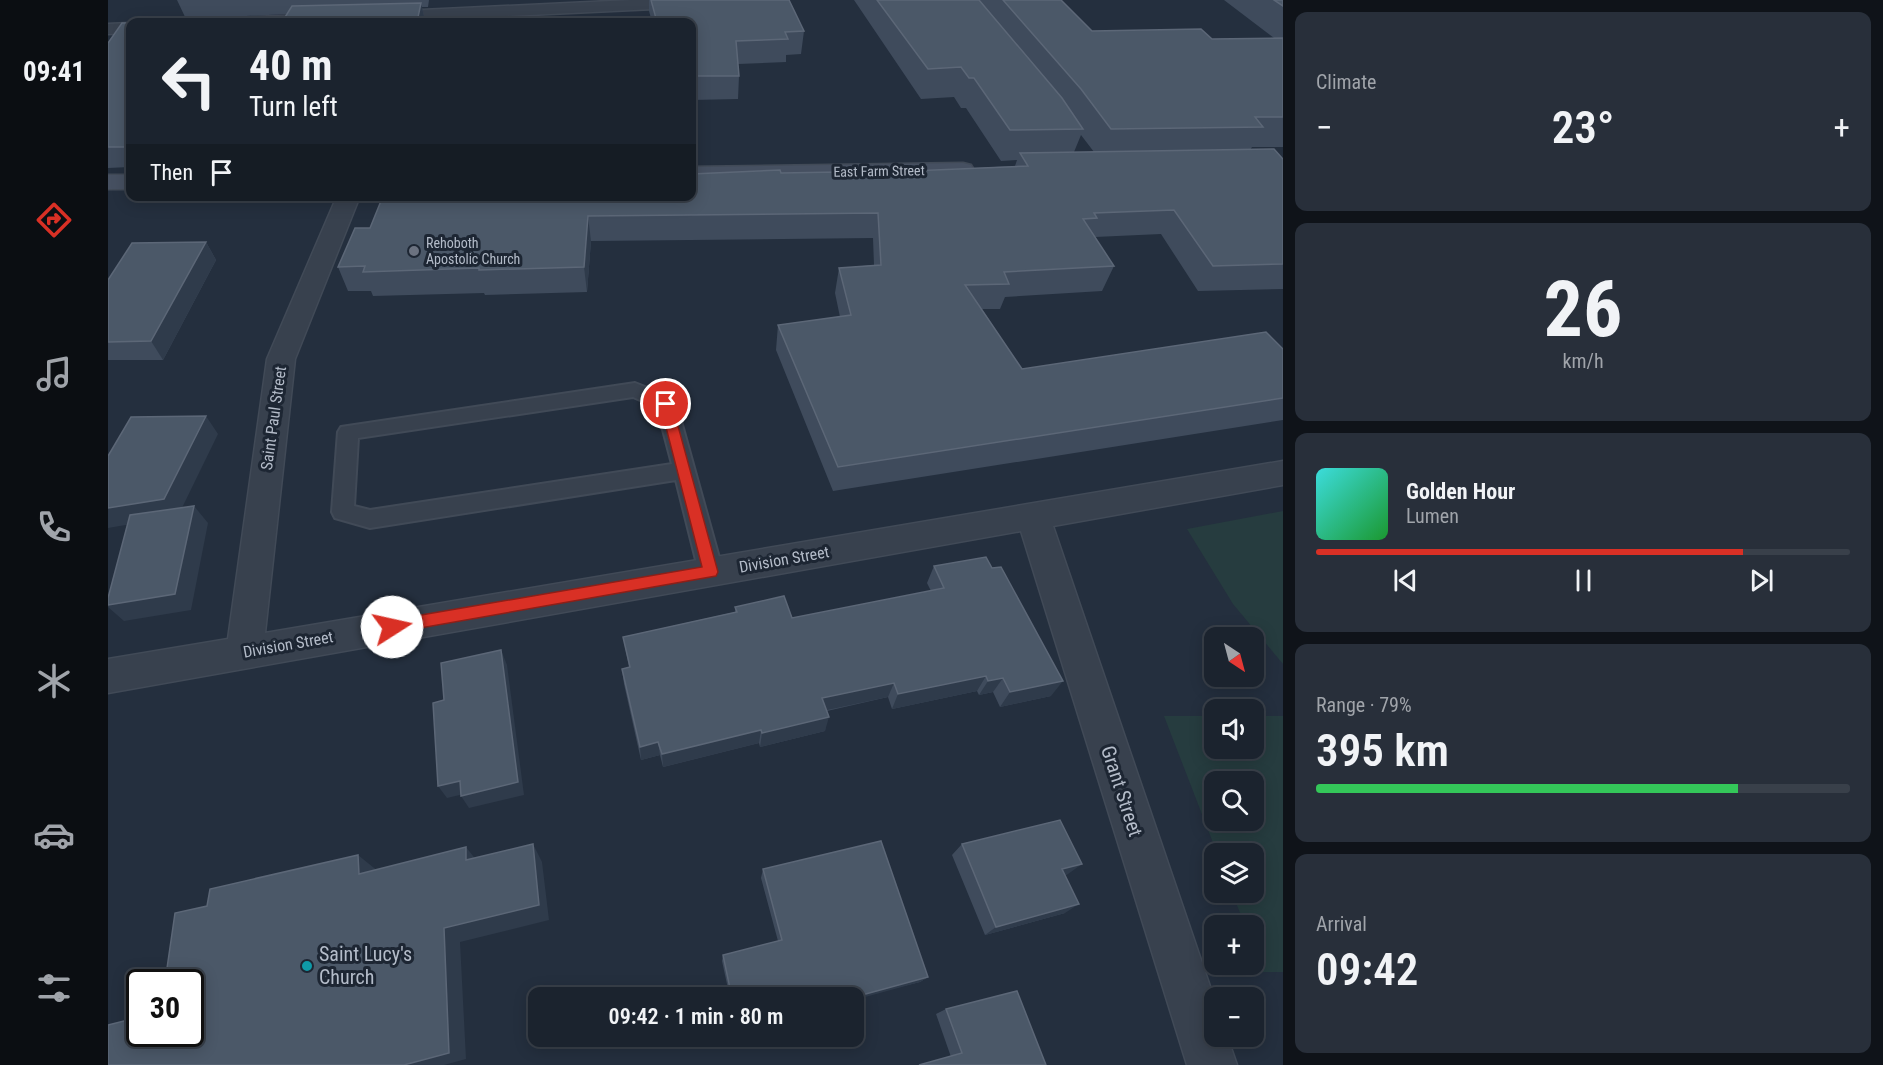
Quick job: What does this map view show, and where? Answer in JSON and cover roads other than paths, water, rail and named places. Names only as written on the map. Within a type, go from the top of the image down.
[{"type":"main road","name":"East Farm Street","points":[[696,174],[987,170]]},
{"type":"main road","points":[[108,182],[126,182]]},
{"type":"street","points":[[353,18],[738,0]]},
{"type":"street","points":[[108,29],[126,28]]},
{"type":"street","name":"Saint Paul Street","points":[[245,652],[281,359],[347,201]]},
{"type":"street","name":"Division Street","points":[[108,676],[1283,473]]},
{"type":"street","name":"Grant Street","points":[[1033,516],[1212,1065]]},
{"type":"lane","points":[[686,470],[370,519],[343,512],[348,432],[635,390],[666,404],[686,470],[711,572]]},
{"type":"place","name":"Rehoboth Apostolic Church","points":[[414,251]]},
{"type":"place","name":"Saint Lucy's Church","points":[[307,966]]}]
